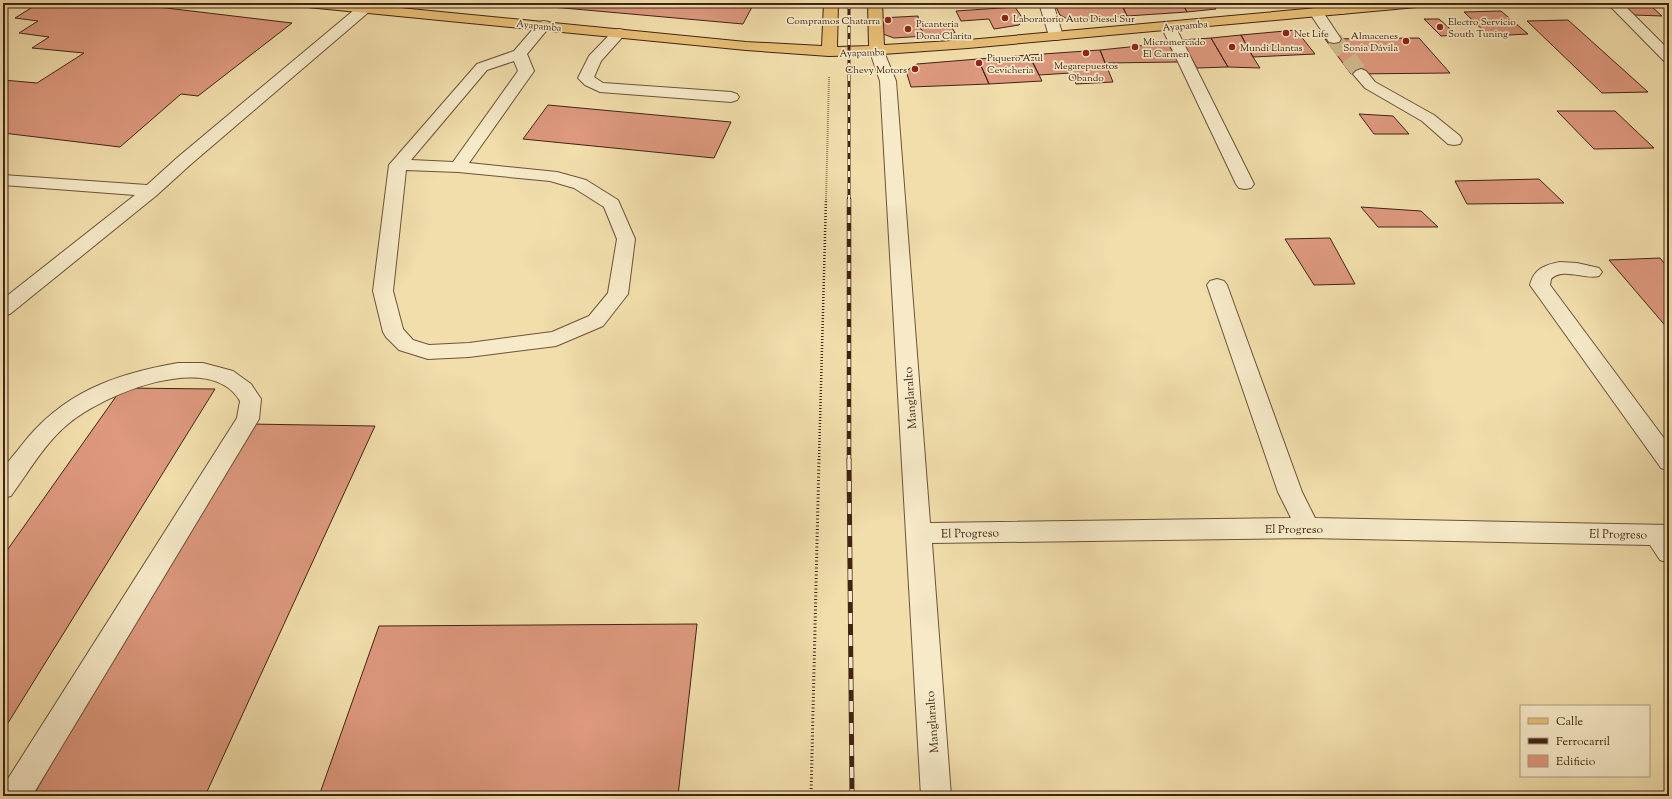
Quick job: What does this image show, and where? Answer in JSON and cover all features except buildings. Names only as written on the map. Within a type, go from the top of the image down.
[{"type":"main road","name":"Ayapamba","points":[[307,3],[544,25],[746,46],[829,52],[877,52],[1316,12],[1340,6],[1417,3]]},
{"type":"main road","points":[[829,52],[831,3]]},
{"type":"main road","name":"Manglaralto","points":[[875,3],[877,52]]},
{"type":"street","points":[[1046,3],[1056,36]]},
{"type":"street","points":[[1614,3],[1669,58]]},
{"type":"street","points":[[3,309],[150,191],[365,8]]},
{"type":"street","points":[[1316,12],[1334,39]]},
{"type":"street","points":[[398,165],[458,167],[551,176],[580,184],[612,204],[626,239],[618,294],[596,321],[556,339],[476,350],[428,352],[406,345],[393,332],[383,291],[398,165],[482,67],[519,54],[544,25]]},
{"type":"street","points":[[1168,26],[1245,184]]},
{"type":"street","points":[[619,33],[594,59],[586,78],[590,82],[600,87],[731,97]]},
{"type":"street","name":"Manglaralto","points":[[877,52],[888,81],[920,533],[936,796]]},
{"type":"street","points":[[458,167],[526,71],[519,54]]},
{"type":"street","points":[[1361,74],[1370,85],[1428,118],[1454,140]]},
{"type":"street","points":[[3,180],[150,191]]},
{"type":"street","points":[[1592,272],[1564,268],[1553,269],[1545,273],[1540,278],[1540,285],[1669,462]]},
{"type":"street","points":[[1217,285],[1290,492],[1308,528]]},
{"type":"street","points":[[3,488],[45,434],[60,418],[79,404],[123,382],[146,375],[168,372],[189,370],[211,372],[229,378],[243,388],[251,401],[248,419],[15,796]]},
{"type":"street","name":"El Progreso","points":[[920,533],[1308,528],[1665,541]]},
{"type":"path","points":[[811,796],[829,52]]},
{"type":"tunnel","points":[[1334,39],[1361,74]]},
{"type":"railway","points":[[849,3],[849,459]]},
{"type":"railway","points":[[849,459],[852,796]]},
{"type":"place","name":"Laboratorio Auto Diesel Sur","points":[[1005,18]]},
{"type":"place","name":"Compramos Chatarra","points":[[888,20]]},
{"type":"place","name":"Electro Servicio South Tuning","points":[[1440,27]]},
{"type":"place","name":"Picanteria Dona Clarita","points":[[908,29]]},
{"type":"place","name":"Net Life","points":[[1286,33]]},
{"type":"place","name":"Almacenes Sonia Dávila","points":[[1406,41]]},
{"type":"place","name":"Micromercado El Carmen","points":[[1135,47]]},
{"type":"place","name":"Mundi Llantas","points":[[1232,47]]},
{"type":"place","name":"Megarepuestos Obando","points":[[1086,53]]},
{"type":"place","name":"Piquero Azul Cevicheria","points":[[979,63]]},
{"type":"place","name":"Chevy Motors","points":[[915,69]]}]
